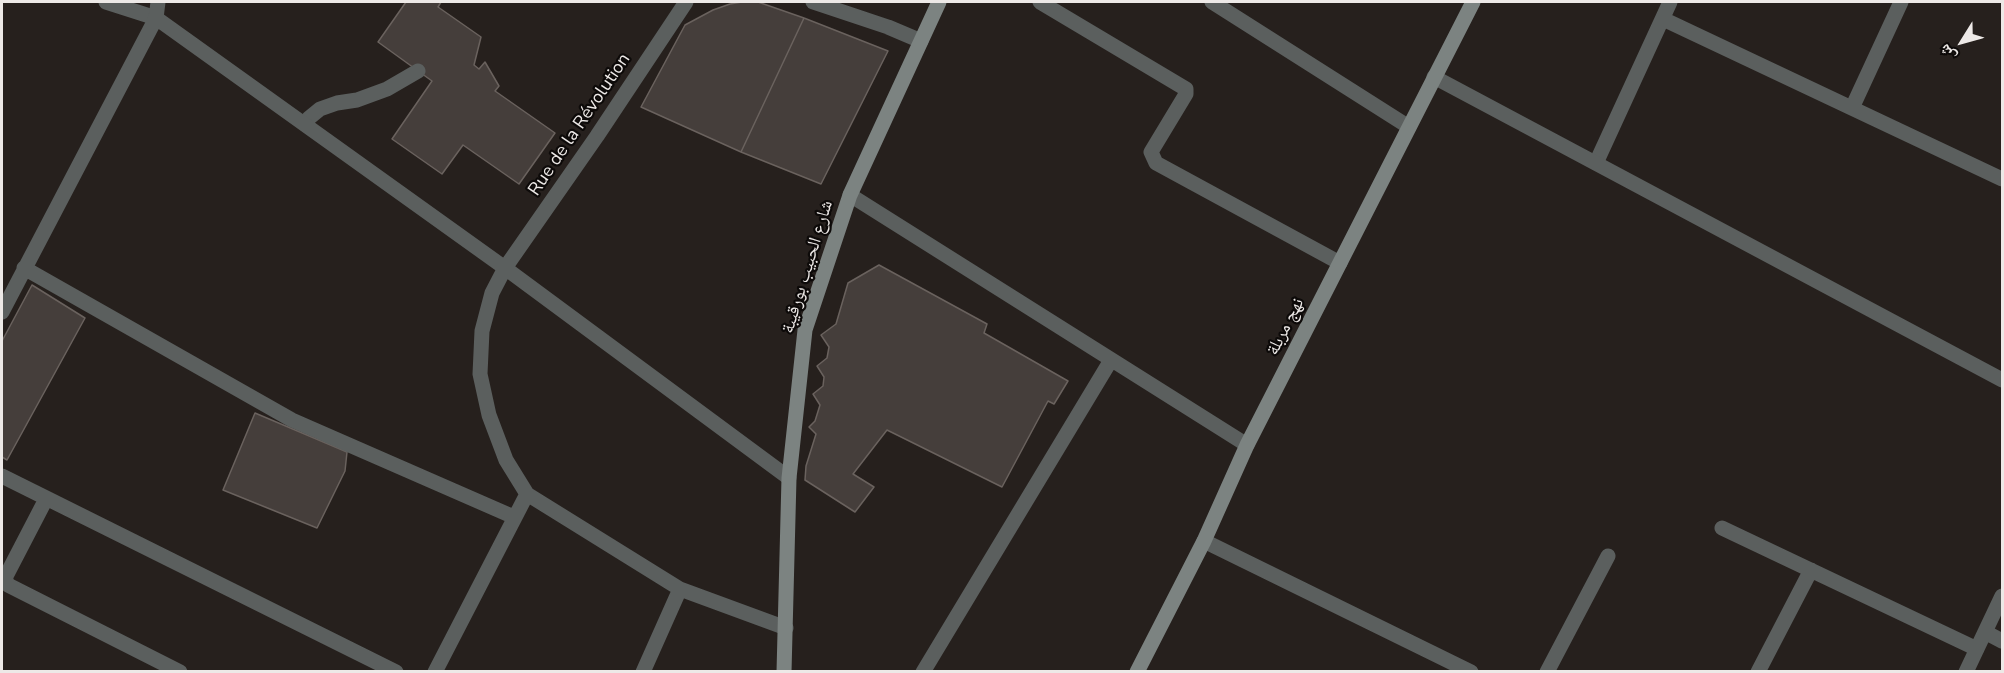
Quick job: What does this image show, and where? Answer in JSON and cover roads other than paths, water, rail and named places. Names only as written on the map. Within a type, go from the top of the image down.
[{"type":"main road","name":"شارع الحبيب بورقيبة","points":[[784,672],[789,478],[805,330],[850,195],[939,2]]},
{"type":"main road","name":"نهج مربلة","points":[[1137,672],[1204,541],[1247,446],[1473,2]]},
{"type":"street","points":[[106,2],[156,18],[505,268],[789,478]]},
{"type":"street","points":[[2,312],[156,18],[158,2]]},
{"type":"street","name":"Rue de la Révolution","points":[[527,494],[506,460],[489,415],[480,374],[482,331],[492,293],[505,268],[597,136],[686,2]]},
{"type":"street","points":[[813,2],[921,41]]},
{"type":"street","points":[[1040,2],[1186,89],[1186,94],[1151,152],[1156,163],[1340,262]]},
{"type":"street","points":[[1212,2],[1409,127]]},
{"type":"street","points":[[1596,163],[1670,2]]},
{"type":"street","points":[[1852,108],[1901,2]]},
{"type":"street","points":[[1663,19],[2002,179]]},
{"type":"street","points":[[306,125],[309,118],[320,109],[337,103],[357,100],[387,89],[418,71]]},
{"type":"street","points":[[1434,77],[2002,380]]},
{"type":"street","points":[[850,195],[1247,446]]},
{"type":"street","points":[[24,268],[292,420],[514,517]]},
{"type":"street","points":[[923,672],[1112,360]]},
{"type":"street","points":[[2,476],[396,672]]},
{"type":"street","points":[[435,672],[527,494],[680,589],[786,628]]},
{"type":"street","points":[[46,499],[5,578],[8,585],[180,672]]},
{"type":"street","points":[[1722,528],[1977,649]]},
{"type":"street","points":[[1204,541],[1471,672]]},
{"type":"street","points":[[1547,672],[1608,556]]},
{"type":"street","points":[[1758,672],[1811,570]]},
{"type":"street","points":[[643,672],[680,589]]},
{"type":"street","points":[[1966,672],[2002,596]]},
{"type":"street","points":[[1985,632],[2002,641]]}]
